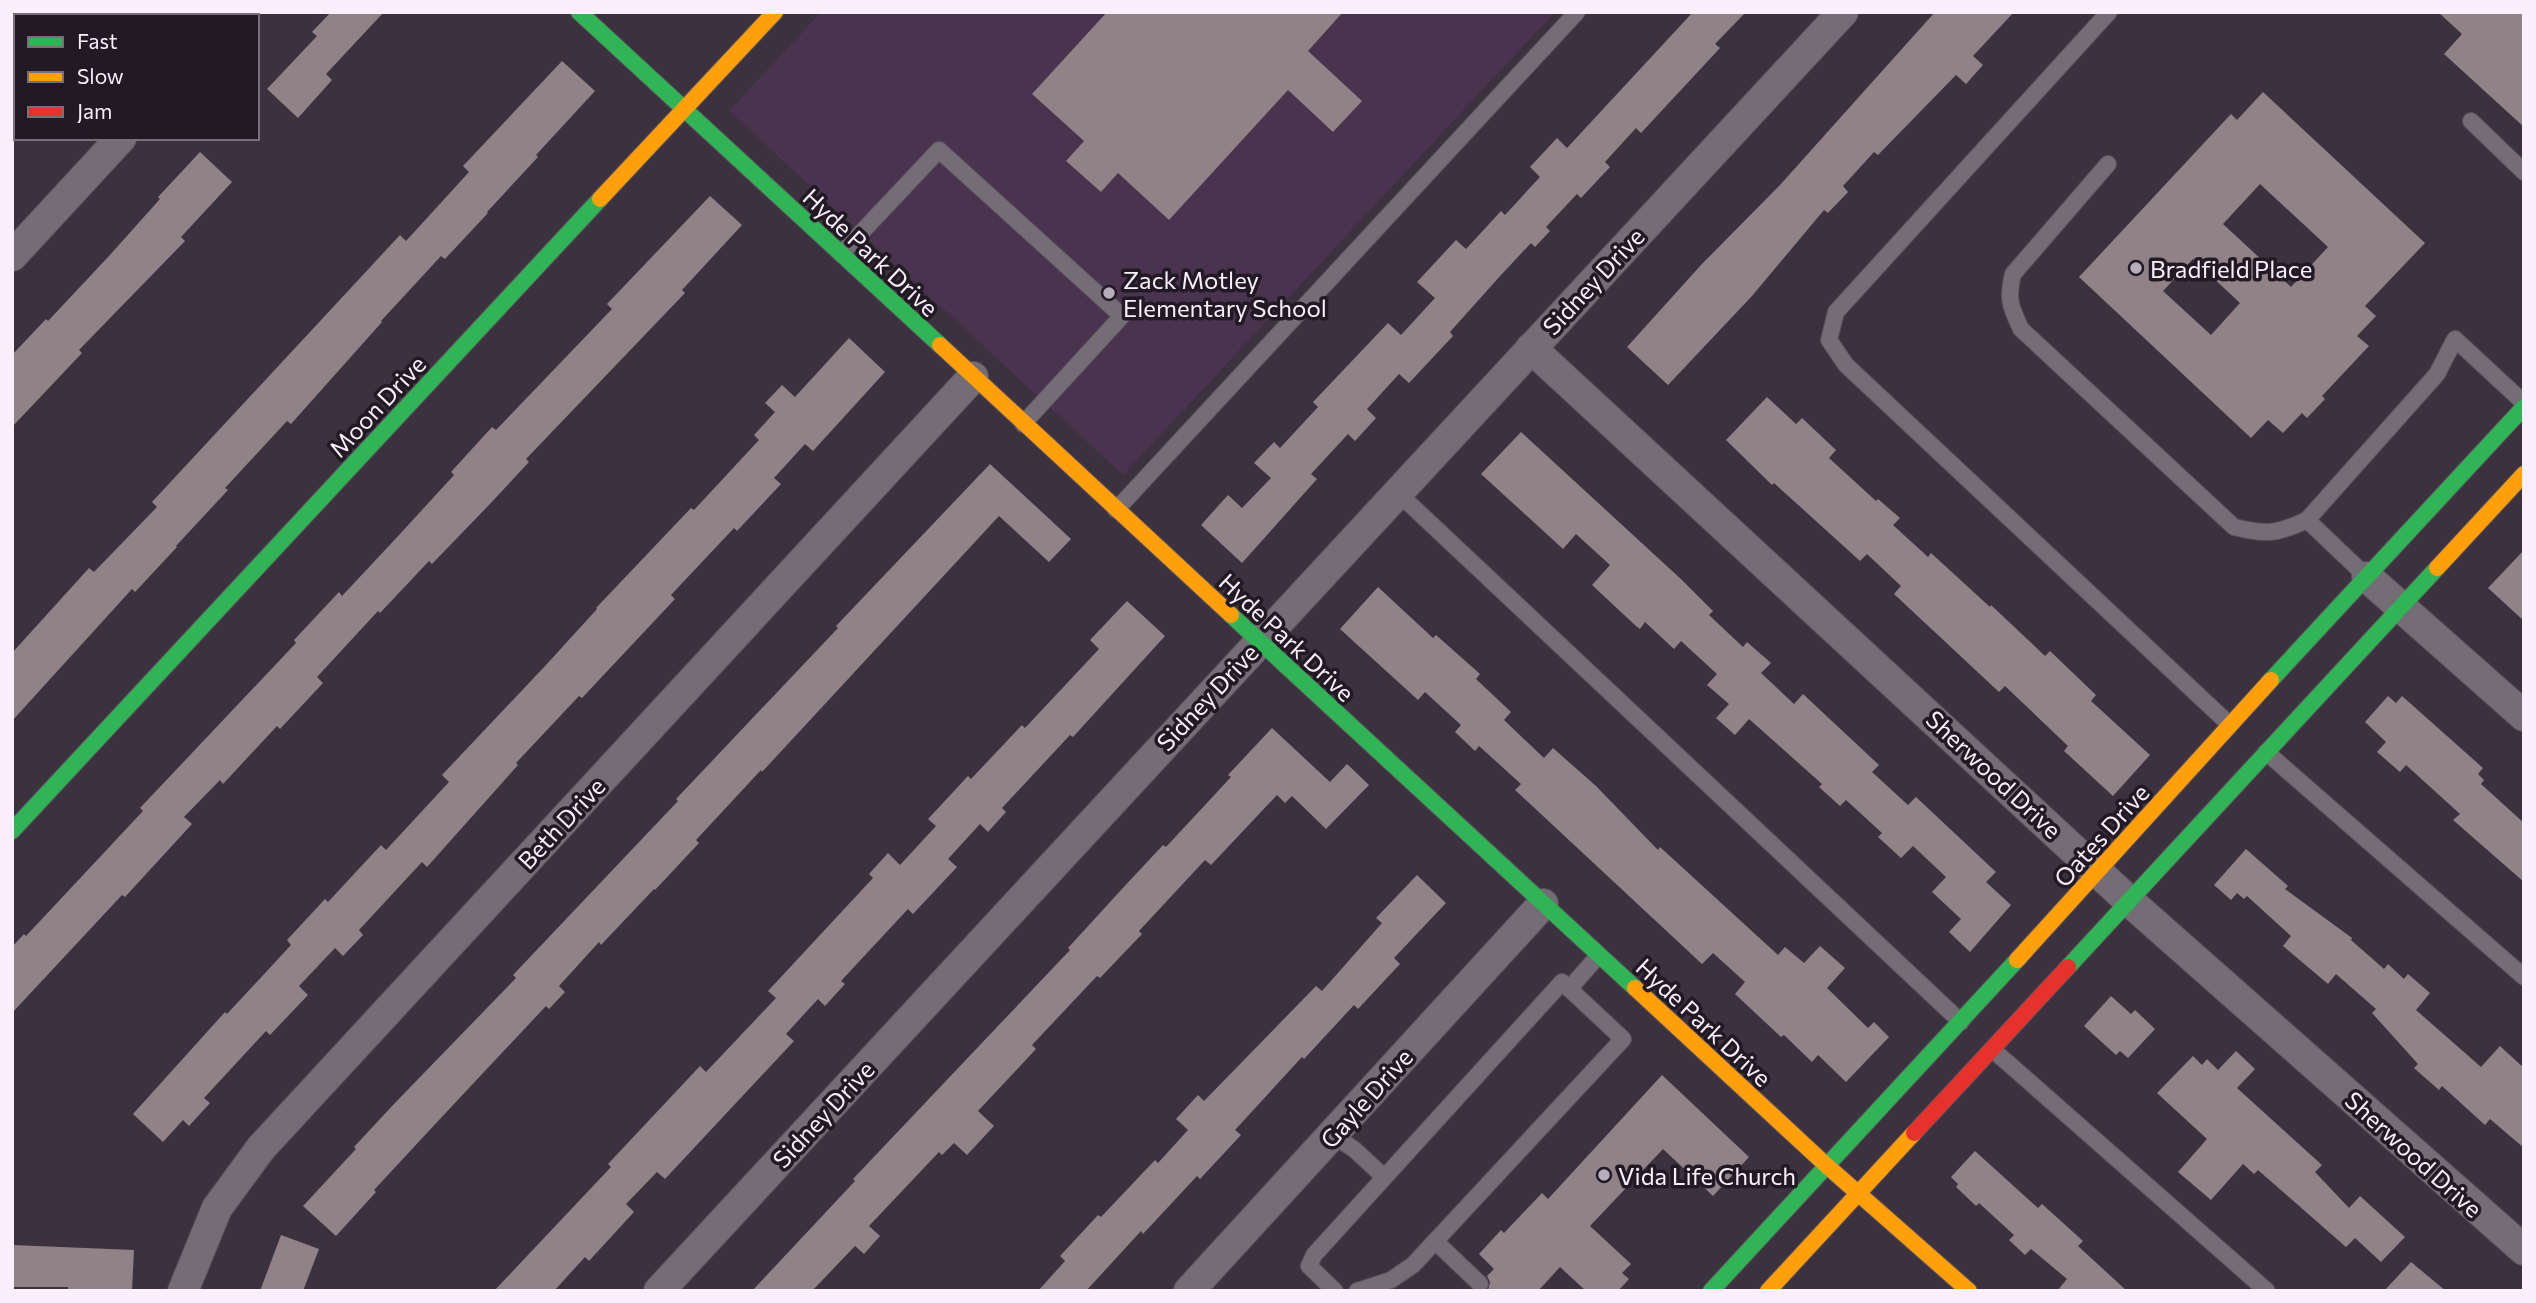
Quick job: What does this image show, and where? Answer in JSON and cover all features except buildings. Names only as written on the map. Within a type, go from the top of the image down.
[{"type":"street","name":"Hyde Park Drive","points":[[579,12],[1542,904],[1826,1165],[1969,1291]]},
{"type":"street","name":"Moon Drive","points":[[12,831],[775,12]]},
{"type":"street","name":"Sidney Drive","points":[[659,1291],[1843,12]]},
{"type":"street","points":[[12,256],[119,140]]},
{"type":"street","name":"Sherwood Drive","points":[[1531,348],[2100,871],[2129,901],[2524,1250]]},
{"type":"street","name":"Beth Drive","points":[[183,1291],[217,1208],[261,1148],[973,377]]},
{"type":"street","name":"Oates Drive","points":[[1711,1291],[2100,871],[2230,725],[2524,405]]},
{"type":"street","points":[[1768,1291],[2524,474]]},
{"type":"street","points":[[2367,577],[2524,716]]},
{"type":"street","name":"Gayle Drive","points":[[1189,1291],[1542,904]]},
{"type":"lane","points":[[1116,510],[1577,12]]},
{"type":"lane","points":[[2109,12],[1836,312],[1829,340],[1846,365],[2230,725]]},
{"type":"lane","points":[[2471,121],[2524,172]]},
{"type":"lane","points":[[840,255],[939,150],[1122,316],[1023,424]]},
{"type":"lane","points":[[2108,164],[2013,274],[2009,293],[2011,308],[2021,329],[2234,527],[2255,532],[2281,532],[2307,520],[2437,374],[2455,339],[2524,405]]},
{"type":"lane","points":[[1397,492],[1961,1022]]},
{"type":"lane","points":[[2307,520],[2367,577]]},
{"type":"lane","points":[[2266,752],[2524,977]]},
{"type":"lane","points":[[1569,989],[1599,956]]},
{"type":"lane","points":[[1335,1291],[1309,1266],[1314,1255],[1562,982],[1623,1039],[1413,1265],[1391,1280],[1357,1291]]},
{"type":"lane","points":[[1992,1049],[2267,1291]]},
{"type":"lane","points":[[1333,1135],[1355,1150],[1384,1177]]},
{"type":"lane","points":[[1434,1241],[1480,1284]]},
{"type":"shaded area","name":"Zack Motley Elementary School","points":[[821,12],[1555,12],[1123,475],[729,111]]},
{"type":"traffic: fast","points":[[579,12],[940,345]]},
{"type":"traffic: fast","points":[[12,831],[600,199]]},
{"type":"traffic: fast","points":[[2271,680],[2524,407]]},
{"type":"traffic: fast","points":[[2068,967],[2437,568]]},
{"type":"traffic: fast","points":[[1231,615],[1635,988]]},
{"type":"traffic: fast","points":[[1711,1291],[2017,960]]},
{"type":"traffic: slow","points":[[600,199],[775,12]]},
{"type":"traffic: slow","points":[[940,345],[1231,615]]},
{"type":"traffic: slow","points":[[2437,568],[2524,474]]},
{"type":"traffic: slow","points":[[2017,960],[2271,680]]},
{"type":"traffic: slow","points":[[1635,988],[1826,1165],[1969,1291]]},
{"type":"traffic: slow","points":[[1768,1291],[1914,1133]]},
{"type":"traffic: jam","points":[[1914,1133],[2068,967]]},
{"type":"place","name":"Bradfield Place","points":[[2136,268]]},
{"type":"place","name":"Zack Motley Elementary School","points":[[1109,293]]},
{"type":"place","name":"Vida Life Church","points":[[1604,1175]]}]
